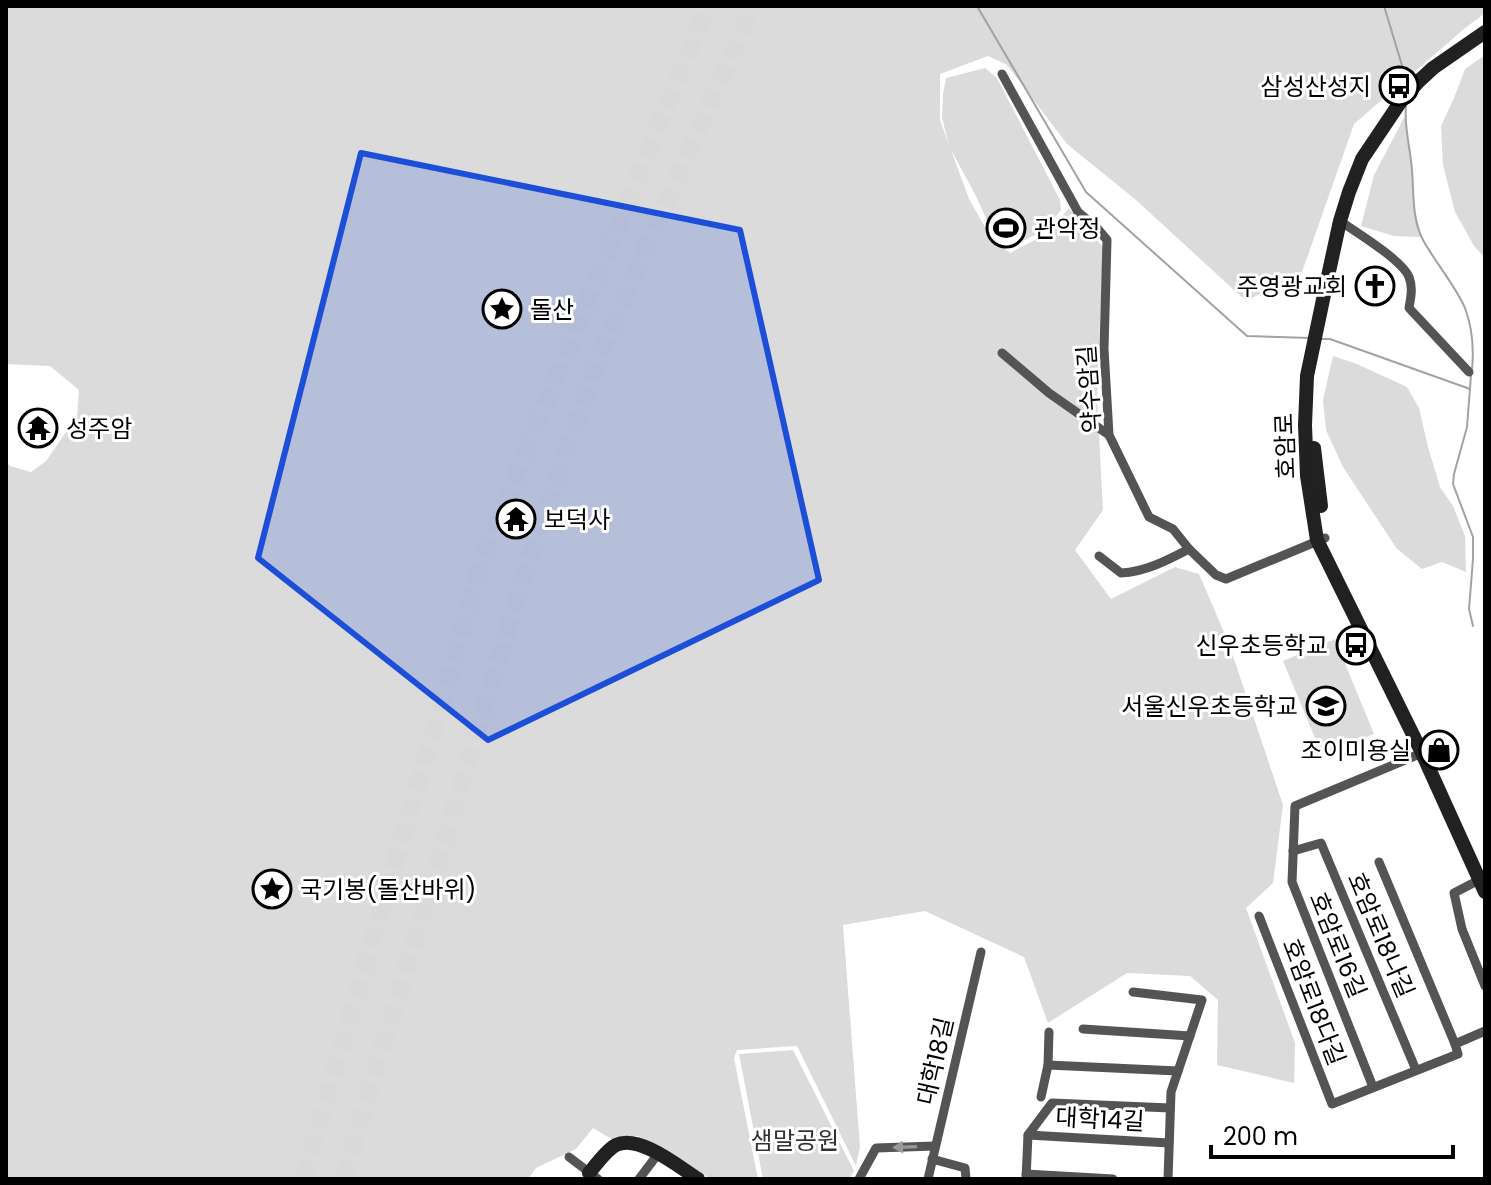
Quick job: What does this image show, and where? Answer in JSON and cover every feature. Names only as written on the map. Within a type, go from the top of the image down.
[{"type":"main road","name":"호암로","points":[[1483,882],[1321,539],[1307,476],[1305,425],[1307,376],[1349,192],[1362,159],[1401,101],[1419,81],[1485,32]]},
{"type":"main road","points":[[1483,882],[1417,729],[1321,539],[1312,431],[1315,377],[1343,223],[1368,163],[1405,104],[1422,86],[1485,42]]},
{"type":"main road","points":[[593,1176],[613,1146],[635,1143],[687,1177]]},
{"type":"street","name":"약수암길","points":[[1002,74],[1078,212],[1107,240],[1104,349],[1109,435],[1149,517],[1173,529],[1216,575],[1226,579],[1321,539]]},
{"type":"street","points":[[1343,223],[1402,267],[1409,277],[1412,294],[1409,308],[1469,372]]},
{"type":"street","points":[[1002,353],[1049,393],[1109,435]]},
{"type":"street","points":[[1099,556],[1121,573],[1132,573],[1189,549]]},
{"type":"street","name":"호암로16길","points":[[1373,1087],[1292,882],[1295,806],[1422,753]]},
{"type":"street","name":"호암로18나길","points":[[1293,851],[1321,843],[1416,1070]]},
{"type":"street","points":[[1373,1087],[1458,1054],[1379,862]]},
{"type":"street","points":[[1483,882],[1454,893],[1462,929],[1485,986]]},
{"type":"street","name":"호암로18다길","points":[[1259,916],[1332,1104],[1373,1087]]},
{"type":"street","name":"대학18길","points":[[928,1179],[981,952]]},
{"type":"street","name":"대학14길","points":[[1133,992],[1202,1000],[1171,1092],[1168,1179]]},
{"type":"street","points":[[1083,1029],[1190,1036]]},
{"type":"street","points":[[1455,1044],[1485,1031]]},
{"type":"street","name":"대학14길","points":[[1041,1097],[1048,1065],[1049,1032]]},
{"type":"street","points":[[1048,1065],[1178,1071]]},
{"type":"street","points":[[1113,1179],[1026,1176],[1028,1135],[1052,1103],[1170,1108]]},
{"type":"street","name":"대학14길","points":[[1028,1135],[1169,1143]]},
{"type":"street","points":[[859,1179],[876,1148],[935,1146]]},
{"type":"street","points":[[639,1179],[656,1156]]},
{"type":"street","points":[[569,1157],[593,1176]]},
{"type":"street","points":[[932,1159],[965,1168],[966,1179]]},
{"type":"highlighted area","points":[[361,153],[740,230],[819,580],[488,740],[258,558]]},
{"type":"green space","points":[[6,6],[1485,6],[1485,13],[1354,124],[1302,272],[1246,301],[1136,200],[1067,144],[1007,65],[988,56],[940,74],[940,120],[949,145],[942,118],[946,78],[985,68],[997,78],[1060,200],[1061,210],[1045,230],[1009,248],[993,234],[951,150],[969,199],[990,236],[1010,253],[1048,233],[1069,208],[1103,247],[1097,397],[1103,510],[1075,550],[1111,599],[1175,567],[1199,574],[1229,644],[1283,805],[1273,883],[1246,908],[1295,1043],[1294,1083],[1217,1065],[1218,1000],[1190,976],[1127,973],[1048,1023],[1024,957],[925,911],[843,925],[860,1147],[856,1166],[797,1046],[737,1050],[734,1058],[758,1179],[711,1179],[638,1136],[613,1140],[593,1128],[576,1149],[536,1168],[528,1179],[6,1179],[6,461],[10,466],[31,472],[46,461],[77,416],[79,390],[50,366],[6,364]]},
{"type":"green space","points":[[1485,55],[1485,258],[1474,246],[1455,212],[1443,165],[1441,126],[1465,69]]},
{"type":"green space","points":[[1405,116],[1414,203],[1422,237],[1394,236],[1361,226],[1374,175]]},
{"type":"green space","points":[[1333,356],[1407,387],[1419,408],[1440,487],[1453,506],[1465,536],[1466,572],[1442,562],[1422,569],[1397,549],[1343,467],[1326,430],[1323,400]]},
{"type":"green space","points":[[1335,639],[1374,734],[1322,755],[1283,661]]},
{"type":"green space","name":"샘말공원","points":[[793,1050],[854,1171],[849,1179],[763,1179],[739,1054]]},
{"type":"waterway","points":[[977,6],[1086,192],[1247,336],[1310,338]]},
{"type":"waterway","points":[[1384,6],[1404,72]]},
{"type":"waterway","points":[[1406,106],[1416,221],[1423,240],[1465,308],[1472,338],[1472,369]]},
{"type":"waterway","points":[[1320,339],[1330,339],[1470,389]]},
{"type":"waterway","points":[[1471,375],[1467,427],[1453,484],[1473,537],[1469,609],[1473,626]]},
{"type":"tunnel","points":[[303,1179],[485,553],[707,6]]},
{"type":"tunnel","points":[[343,1179],[526,569],[596,362],[753,6]]},
{"type":"place","name":"삼성산성지","points":[[1399,86]]},
{"type":"place","name":"관악정","points":[[1006,228]]},
{"type":"place","name":"주영광교회","points":[[1375,286]]},
{"type":"place","name":"돌산","points":[[502,309]]},
{"type":"place","name":"성주암","points":[[38,428]]},
{"type":"place","name":"보덕사","points":[[516,519]]},
{"type":"place","name":"신우초등학교","points":[[1356,645]]},
{"type":"place","name":"서울신우초등학교","points":[[1326,706]]},
{"type":"place","name":"조이미용실","points":[[1439,750]]},
{"type":"place","name":"국기봉(돌산바위)","points":[[272,889]]}]
